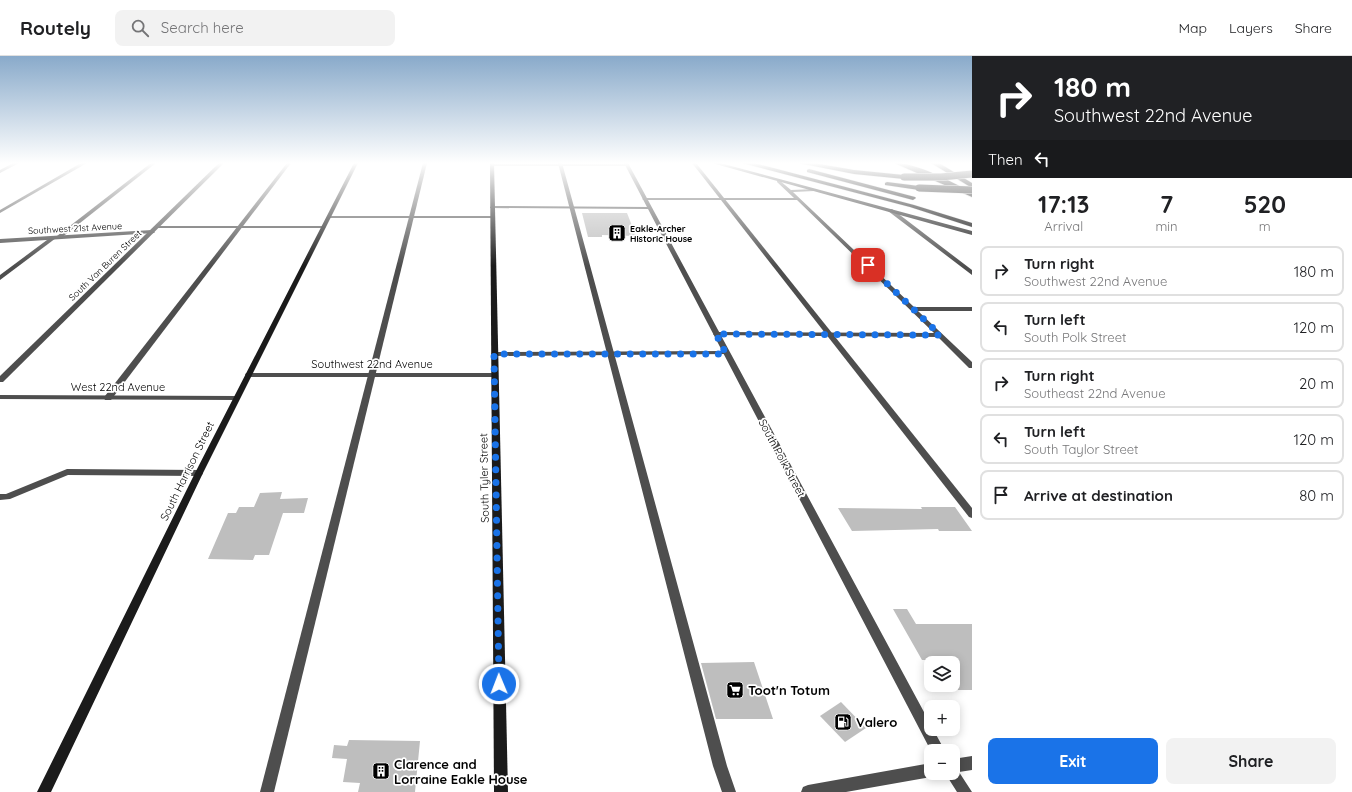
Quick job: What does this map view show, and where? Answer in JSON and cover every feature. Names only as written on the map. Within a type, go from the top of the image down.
[{"type":"highway","points":[[878,197],[912,206],[972,225]]},
{"type":"highway","points":[[911,197],[972,219]]},
{"type":"main road","name":"South Harrison Street","points":[[44,792],[236,398],[340,197]]},
{"type":"main road","name":"South Tyler Street","points":[[492,197],[501,792]]},
{"type":"main road","points":[[842,197],[972,233]]},
{"type":"street","points":[[0,212],[26,197]]},
{"type":"street","points":[[59,237],[111,197]]},
{"type":"street","name":"South Van Buren Street","points":[[0,380],[188,197]]},
{"type":"street","points":[[108,398],[263,197]]},
{"type":"street","points":[[267,792],[416,197]]},
{"type":"street","points":[[569,197],[720,766],[729,792]]},
{"type":"street","points":[[644,198],[799,199],[972,366]]},
{"type":"street","name":"South Polk Street","points":[[644,198],[934,744]]},
{"type":"street","points":[[721,199],[972,515]]},
{"type":"street","points":[[492,207],[649,208]]},
{"type":"street","points":[[890,210],[972,273]]},
{"type":"street","points":[[330,217],[492,217]]},
{"type":"street","points":[[158,227],[324,227]]},
{"type":"street","name":"Southwest 21st Avenue","points":[[0,241],[152,232]]},
{"type":"street","points":[[0,278],[53,238]]},
{"type":"street","points":[[914,309],[972,309]]},
{"type":"street","points":[[716,334],[940,335]]},
{"type":"street","points":[[494,354],[726,354]]},
{"type":"street","name":"Southwest 22nd Avenue","points":[[249,375],[494,375]]},
{"type":"street","name":"West 22nd Avenue","points":[[0,398],[236,398]]},
{"type":"street","points":[[0,497],[7,497],[67,472],[199,473]]},
{"type":"street","points":[[960,765],[972,763]]},
{"type":"street","points":[[808,792],[924,771]]},
{"type":"street","points":[[957,780],[965,792]]},
{"type":"building","points":[[582,213],[627,213],[636,236],[602,235],[602,237],[588,237]]},
{"type":"building","points":[[282,492],[280,499],[308,498],[304,513],[283,513],[269,555],[255,555],[253,560],[208,559],[228,513],[236,513],[239,507],[254,507],[260,493]]},
{"type":"building","points":[[921,507],[955,507],[972,531],[939,531],[938,529],[852,531],[838,508],[922,509]]},
{"type":"building","points":[[893,609],[907,609],[916,624],[972,624],[972,690],[960,690],[960,656],[924,656],[924,660],[922,660]]},
{"type":"building","points":[[754,662],[773,719],[716,719],[701,663]]},
{"type":"building","name":"Valero","points":[[841,702],[866,728],[845,742],[820,716]]},
{"type":"building","name":"Clarence and Lorraine Eakle House","points":[[349,740],[420,741],[415,792],[358,792],[360,783],[343,782],[347,759],[332,758],[334,745],[347,746]]},
{"type":"place","name":"Eakle-Archer Historic House","points":[[617,233]]},
{"type":"place","name":"Toot'n Totum","points":[[735,690]]},
{"type":"place","name":"Valero","points":[[843,722]]},
{"type":"place","name":"Clarence and Lorraine Eakle House","points":[[381,771]]},
{"type":"route","points":[[499,684],[494,354],[726,354],[716,334],[940,335],[868,265]]}]
